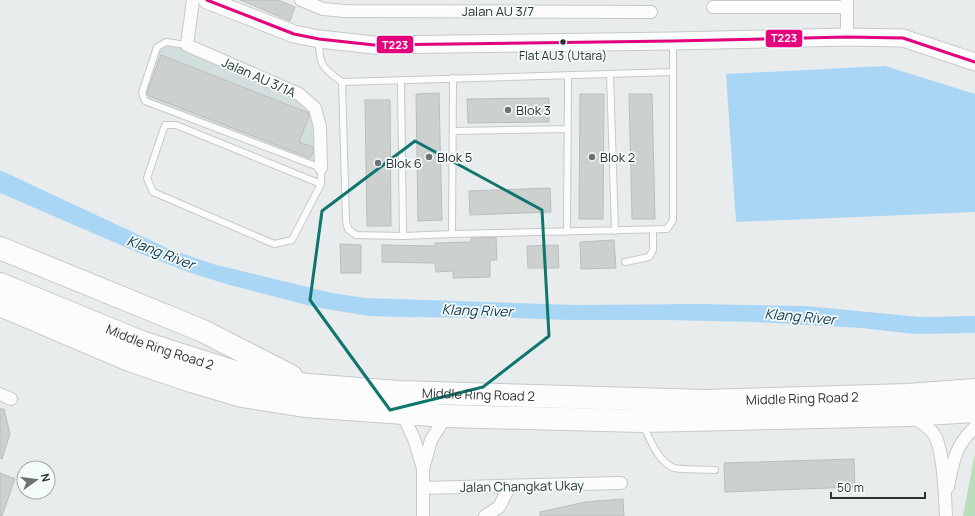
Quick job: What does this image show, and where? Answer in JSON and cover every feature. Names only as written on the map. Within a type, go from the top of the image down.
[{"type":"highway","points":[[0,248],[203,331],[308,385]]},
{"type":"highway","name":"Middle Ring Road 2","points":[[0,284],[141,342],[241,374],[308,385],[398,392],[705,401],[907,395],[975,390]]},
{"type":"highway","name":"Middle Ring Road 2","points":[[0,305],[129,360],[191,381],[242,396],[305,406],[446,416],[642,421],[910,415],[975,410]]},
{"type":"main road","points":[[207,0],[294,34],[319,39],[374,45],[847,37],[903,38],[975,62]]},
{"type":"street","points":[[187,45],[193,0]]},
{"type":"street","name":"Jalan AU 3/7","points":[[301,0],[323,9],[347,5],[651,12]]},
{"type":"street","points":[[713,7],[847,4],[847,37]]},
{"type":"street","name":"Jalan AU 3/1A","points":[[187,45],[299,94],[315,108],[320,127],[321,168]]},
{"type":"street","points":[[0,394],[11,399]]},
{"type":"street","points":[[402,413],[414,440],[423,469]]},
{"type":"street","points":[[910,415],[933,433],[938,442],[945,510]]},
{"type":"street","points":[[423,516],[423,469],[431,440],[446,416]]},
{"type":"street","points":[[945,510],[953,461],[958,448],[966,436],[975,427]]},
{"type":"street","name":"Jalan Changkat Ukay","points":[[423,488],[621,483]]},
{"type":"street","points":[[485,516],[499,507],[510,486]]},
{"type":"lane","points":[[319,39],[319,57],[325,69],[342,82],[673,72]]},
{"type":"lane","points":[[342,82],[346,221],[348,229],[356,236],[668,229],[673,220],[673,41]]},
{"type":"lane","points":[[187,45],[166,42],[157,47],[142,93],[145,101],[321,168],[321,184],[292,240],[274,244],[153,192],[147,178],[165,125],[176,125],[321,184]]},
{"type":"lane","points":[[610,74],[615,231]]},
{"type":"lane","points":[[567,232],[568,75]]},
{"type":"lane","points":[[452,234],[453,78]]},
{"type":"lane","points":[[402,80],[403,236]]},
{"type":"lane","points":[[453,131],[568,129]]},
{"type":"lane","points":[[625,262],[649,257],[653,250],[654,230]]},
{"type":"lane","points":[[642,421],[654,449],[666,463],[674,468],[715,470]]},
{"type":"highlighted area","points":[[415,141],[542,210],[549,336],[483,387],[390,410],[310,300],[322,211]]},
{"type":"shaded area","points":[[167,45],[191,51],[298,99],[311,111],[316,162],[148,99],[145,93],[159,50]]},
{"type":"green space","points":[[975,453],[975,516],[963,516]]},
{"type":"water","points":[[885,66],[975,94],[975,212],[736,222],[726,74]]},
{"type":"water","name":"Klang River","points":[[0,170],[167,248],[213,264],[332,293],[365,298],[577,305],[698,304],[805,306],[921,317],[975,316],[975,333],[915,334],[861,328],[756,322],[369,316],[314,307],[226,284],[188,272],[139,253],[0,193]]},
{"type":"building","points":[[240,0],[278,0],[295,7],[290,21]]},
{"type":"building","points":[[161,55],[309,113],[299,142],[313,147],[313,152],[310,158],[147,95]]},
{"type":"building","name":"Blok 5","points":[[439,93],[442,220],[418,221],[416,94]]},
{"type":"building","name":"Blok 2","points":[[580,94],[604,94],[603,219],[579,219]]},
{"type":"building","points":[[629,94],[652,94],[655,219],[632,219]]},
{"type":"building","name":"Blok 3","points":[[549,98],[549,122],[468,123],[467,99]]},
{"type":"building","name":"Blok 6","points":[[365,100],[390,100],[391,226],[367,226]]},
{"type":"building","points":[[550,188],[551,212],[470,215],[469,191]]},
{"type":"building","points":[[496,237],[497,260],[490,260],[490,277],[453,278],[453,271],[436,272],[435,263],[382,262],[382,245],[435,246],[435,243],[471,242],[471,238]]},
{"type":"building","points":[[614,240],[616,268],[581,269],[580,242]]},
{"type":"building","points":[[340,244],[361,245],[361,273],[341,273]]},
{"type":"building","points":[[558,245],[559,268],[528,268],[527,246]]},
{"type":"building","points":[[0,409],[4,409],[10,434],[2,459],[0,458]]},
{"type":"building","points":[[854,459],[855,487],[725,492],[724,463]]},
{"type":"building","points":[[0,473],[15,479],[2,516],[0,516]]},
{"type":"building","points":[[623,499],[624,516],[540,516],[540,512],[585,502]]},
{"type":"transit line","name":"T223","points":[[207,0],[294,34],[319,39],[374,45],[847,37],[903,38],[975,62]]},
{"type":"place","name":"Flat AU3 (Utara)","points":[[563,42]]},
{"type":"place","name":"Blok 3","points":[[508,110]]},
{"type":"place","name":"Blok 5","points":[[429,157]]},
{"type":"place","name":"Blok 2","points":[[592,157]]},
{"type":"place","name":"Blok 6","points":[[378,163]]}]
